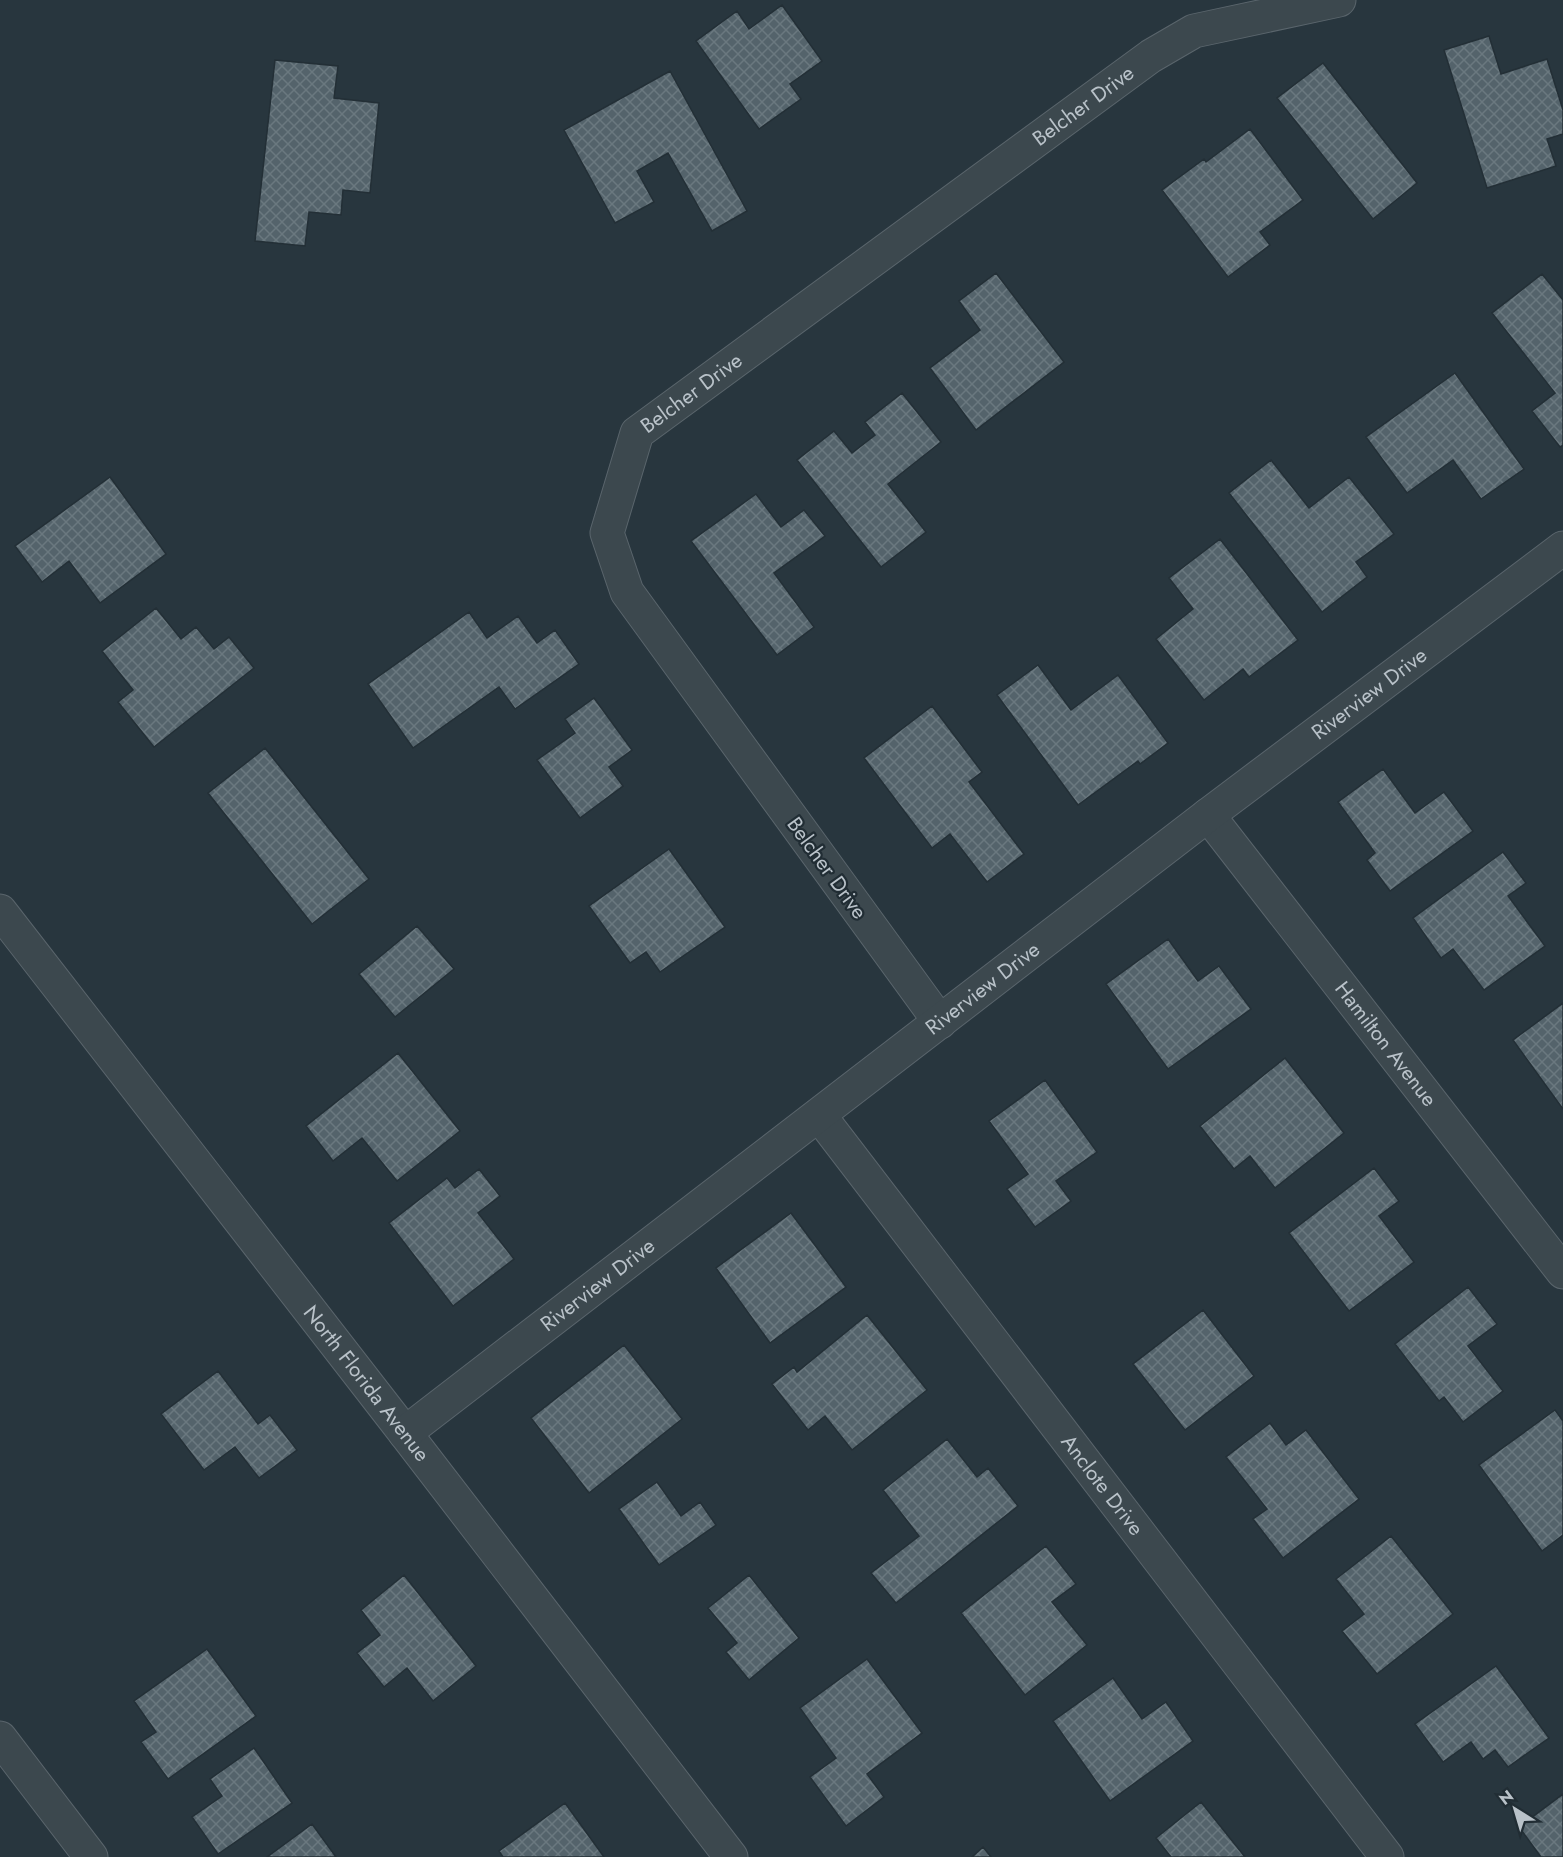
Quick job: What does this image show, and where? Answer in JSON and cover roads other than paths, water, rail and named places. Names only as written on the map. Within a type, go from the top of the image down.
[{"type":"street","name":"Belcher Drive","points":[[940,1022],[627,592],[607,533],[637,434],[1151,56],[1194,30],[1339,0]]},
{"type":"street","name":"Riverview Drive","points":[[405,1433],[1208,815],[1563,548]]},
{"type":"street","name":"Hamilton Avenue","points":[[1208,815],[1563,1272]]},
{"type":"street","name":"North Florida Avenue","points":[[0,911],[731,1857]]},
{"type":"street","name":"Anclote Drive","points":[[819,1115],[1387,1857]]},
{"type":"street","points":[[0,1738],[91,1857]]}]
